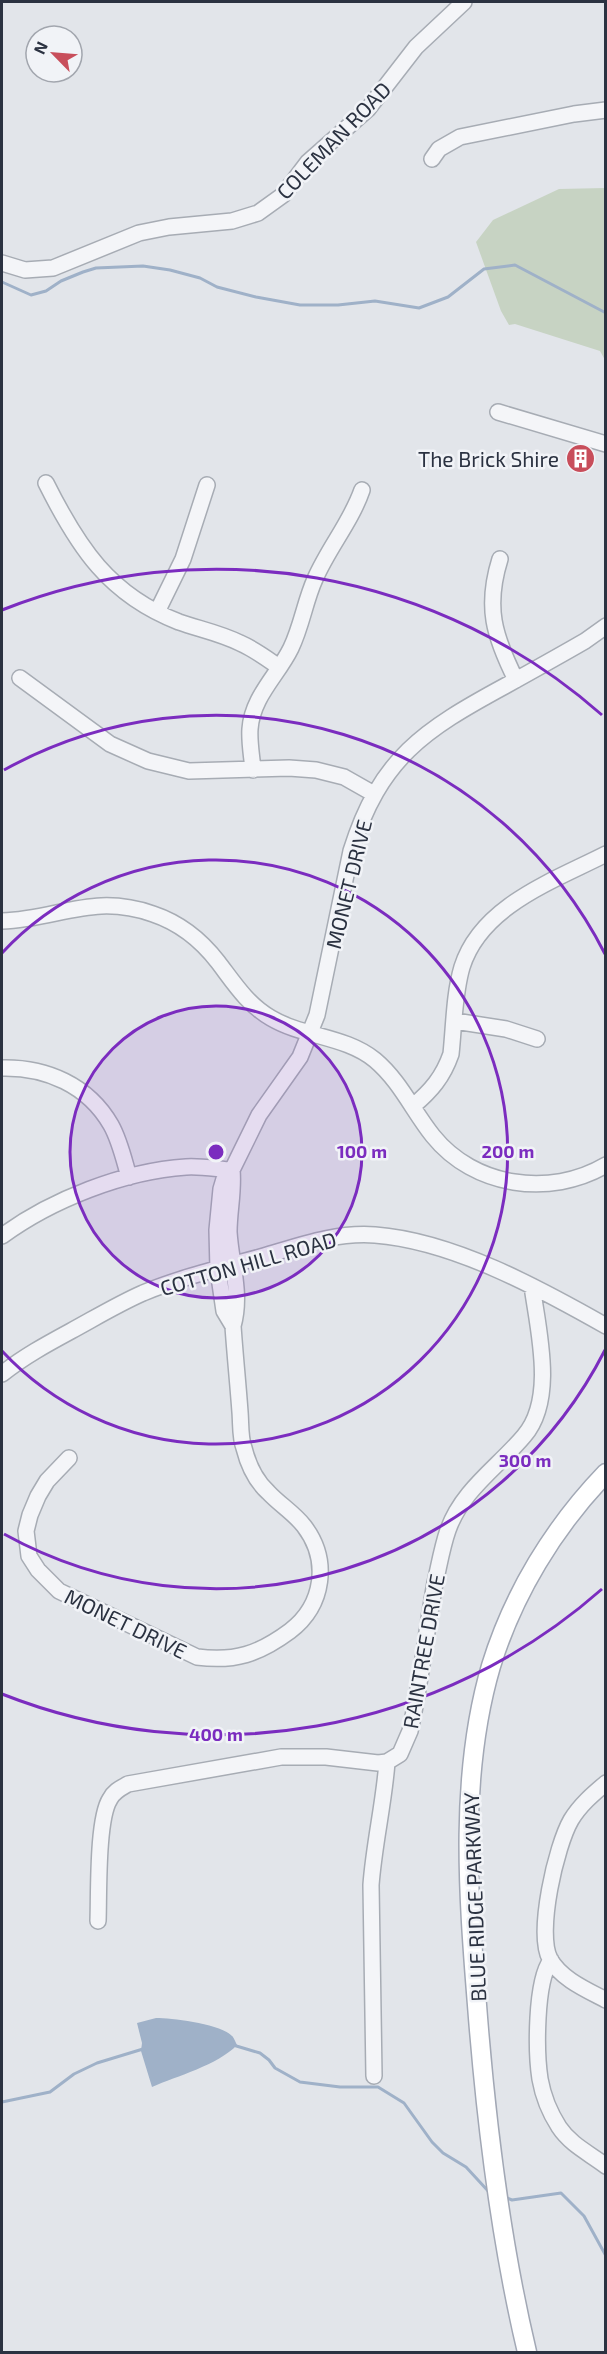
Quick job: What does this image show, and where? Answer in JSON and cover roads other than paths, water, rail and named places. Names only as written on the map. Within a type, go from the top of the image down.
[{"type":"main road","name":"BLUE RIDGE PARKWAY","points":[[527,2352],[499,2199],[480,2042],[469,1880],[470,1781],[482,1699],[491,1666],[511,1614],[543,1552],[571,1514],[606,1473]]},
{"type":"street","name":"COLEMAN ROAD","points":[[2,262],[25,270],[53,268],[139,233],[170,227],[232,221],[258,213],[283,195],[308,162],[368,109],[416,46],[464,2]]},
{"type":"street","points":[[432,159],[440,149],[460,137],[574,114],[606,110]]},
{"type":"street","points":[[498,412],[606,444]]},
{"type":"street","points":[[46,483],[73,535],[86,553],[116,584],[157,612],[239,642],[279,667]]},
{"type":"street","points":[[157,612],[183,558],[207,485]]},
{"type":"street","points":[[253,770],[250,729],[254,714],[260,699],[297,636],[313,582],[323,561],[355,511],[362,490]]},
{"type":"street","points":[[500,559],[492,593],[493,625],[516,680]]},
{"type":"street","name":"MONET DRIVE","points":[[233,1326],[224,1311],[218,1270],[218,1209],[224,1179],[232,1170],[259,1115],[288,1077],[311,1034],[317,1015],[351,850],[374,794],[400,758],[422,736],[454,713],[585,641],[606,626]]},
{"type":"street","points":[[20,678],[110,744],[148,761],[189,771],[316,770],[344,777],[374,794]]},
{"type":"street","points":[[413,1106],[430,1092],[446,1067],[451,1054],[461,969],[482,929],[508,906],[606,854]]},
{"type":"street","points":[[2,921],[28,919],[78,907],[97,905],[117,906],[154,915],[189,932],[204,946],[239,991],[271,1018],[311,1034],[347,1044],[375,1060],[401,1089],[435,1138],[471,1168],[499,1179],[533,1184],[564,1182],[606,1165]]},
{"type":"street","points":[[455,1021],[506,1029],[537,1039]]},
{"type":"street","points":[[2,1068],[51,1074],[78,1089],[92,1101],[111,1125],[129,1178]]},
{"type":"street","points":[[2,1236],[23,1221],[55,1204],[129,1178],[185,1167],[232,1170]]},
{"type":"street","name":"MONET DRIVE","points":[[69,1458],[47,1481],[38,1496],[26,1531],[29,1556],[38,1570],[59,1591],[197,1658],[219,1660],[245,1656],[270,1645],[304,1617],[315,1600],[321,1578],[318,1557],[304,1526],[266,1491],[254,1474],[243,1447],[233,1326],[238,1309],[229,1230],[232,1170]]},
{"type":"street","name":"COTTON HILL ROAD","points":[[2,1374],[33,1352],[118,1305],[172,1283],[343,1235],[376,1235],[440,1249],[504,1272],[606,1326]]},
{"type":"street","name":"RAINTREE DRIVE","points":[[387,1762],[400,1754],[410,1731],[441,1554],[454,1515],[467,1494],[525,1436],[538,1411],[542,1384],[541,1353],[532,1286]]},
{"type":"street","points":[[98,1921],[105,1810],[109,1800],[119,1789],[128,1784],[281,1757],[302,1756],[387,1762],[385,1789],[372,1863],[371,1885],[374,2076]]},
{"type":"street","points":[[606,1783],[583,1803],[571,1821],[555,1861],[545,1942],[551,1960],[565,1975],[606,2000]]},
{"type":"street","points":[[551,1960],[543,1974],[539,2013],[538,2063],[544,2095],[564,2134],[606,2166]]},
{"type":"water","points":[[156,2018],[218,2028],[232,2036],[237,2045],[208,2064],[152,2087],[141,2051],[142,2043],[137,2023]]},
{"type":"waterway","points":[[2,282],[31,295],[46,291],[61,281],[96,268],[143,266],[200,278],[217,287],[256,297],[300,305],[338,305],[375,301],[419,308],[448,297],[484,269],[515,265],[606,313]]},
{"type":"waterway","points":[[233,2045],[260,2053],[275,2068],[300,2082],[340,2087],[378,2087],[404,2103],[432,2142],[443,2153],[466,2167],[489,2192]]},
{"type":"waterway","points":[[2,2102],[50,2092],[74,2074],[97,2063],[143,2049]]},
{"type":"waterway","points":[[507,2198],[512,2200],[561,2193],[584,2216],[606,2256]]},
{"type":"place","name":"The Brick Shire","points":[[580,458]]}]
